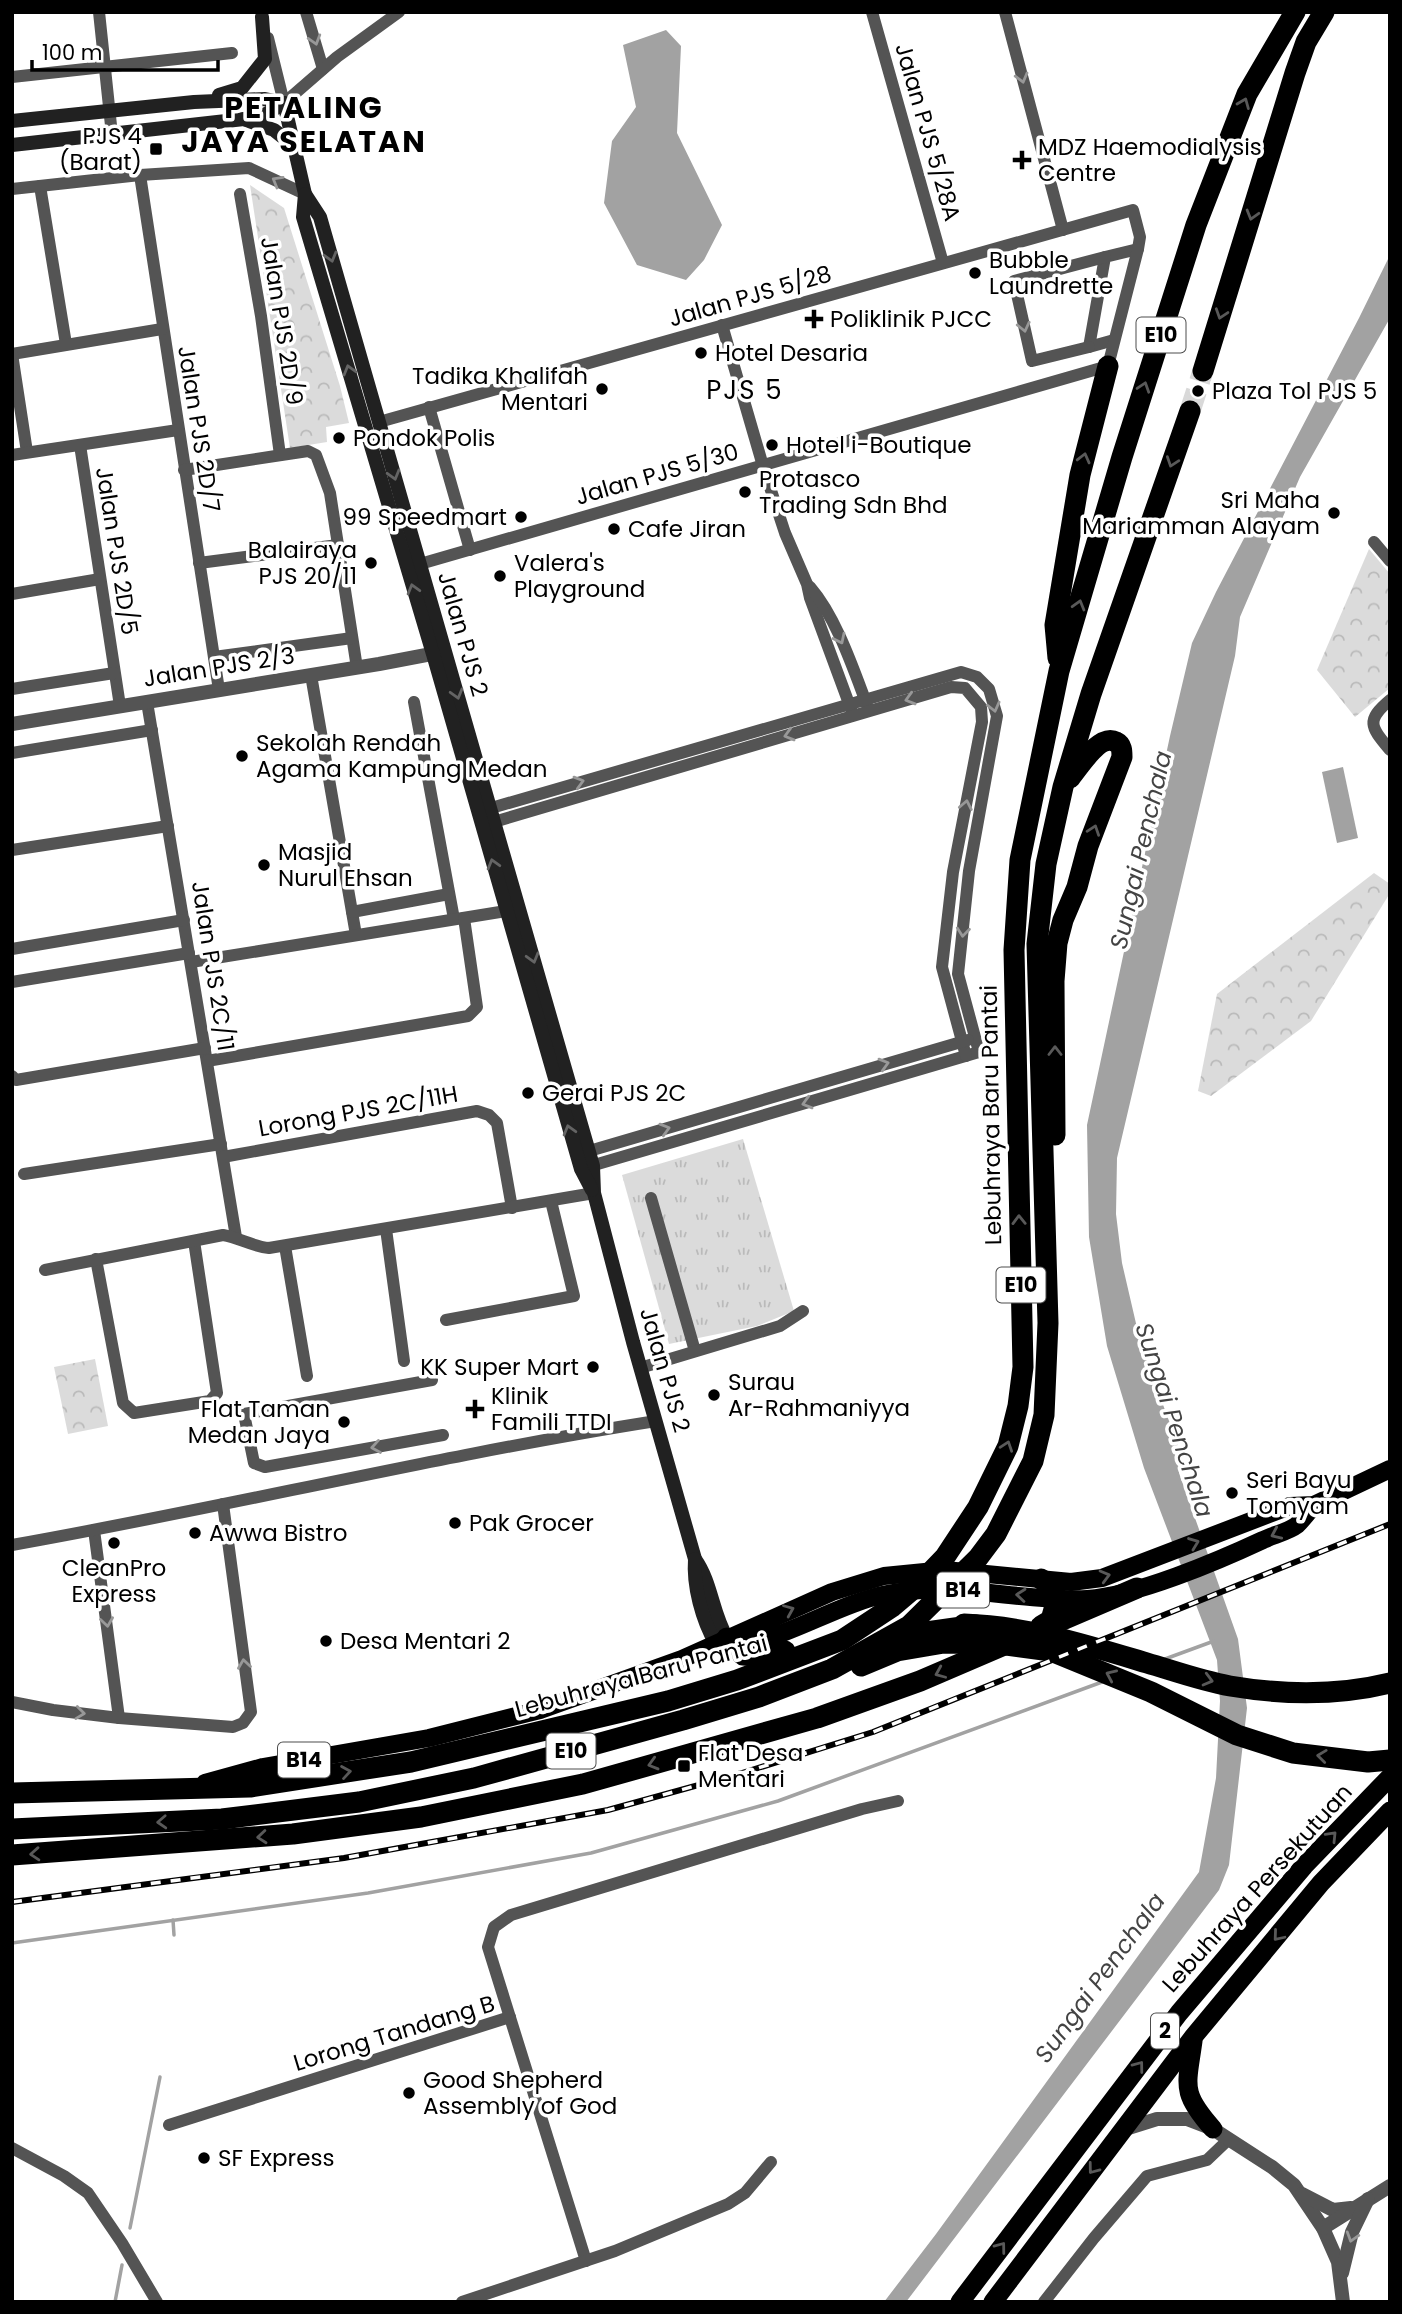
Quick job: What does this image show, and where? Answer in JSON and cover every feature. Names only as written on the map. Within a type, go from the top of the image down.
[{"type":"highway","name":"Lebuhraya Baru Pantai","points":[[12,1793],[250,1787],[411,1762],[668,1701],[737,1681],[842,1640],[892,1607],[945,1557],[978,1507],[1008,1446],[1018,1406],[1023,1367],[1014,950],[1020,860],[1059,671],[1122,457],[1196,225],[1247,94],[1295,12]]},
{"type":"highway","name":"E10","points":[[1203,371],[1295,73],[1306,43],[1324,12]]},
{"type":"highway","points":[[1059,671],[1055,625],[1080,475],[1108,366]]},
{"type":"highway","name":"E10","points":[[12,1829],[222,1819],[359,1802],[474,1778],[759,1697],[832,1669],[909,1626],[978,1558],[996,1534],[1033,1461],[1044,1415],[1048,1323],[1037,944],[1046,864],[1063,787],[1091,694],[1190,411]]},
{"type":"highway","points":[[945,1570],[992,1540],[1010,1521],[1037,1454],[1047,1413],[1052,1368],[1054,981],[1058,943],[1088,846],[1122,757],[1122,748],[1117,742],[1109,740],[1102,743],[1063,787]]},
{"type":"highway","points":[[1025,1637],[1051,1620],[1058,1598],[1052,1587],[1041,1579]]},
{"type":"highway","points":[[12,1855],[293,1834],[421,1817],[583,1784],[817,1718],[920,1681],[1137,1588]]},
{"type":"highway","points":[[725,1643],[743,1655],[768,1657],[869,1624],[893,1622],[976,1625],[1028,1630],[1228,1686],[1285,1692],[1331,1693],[1384,1684]]},
{"type":"highway","points":[[181,1790],[253,1800],[293,1799],[413,1782],[545,1749],[749,1685],[876,1640],[926,1630],[976,1625]]},
{"type":"highway","points":[[293,1834],[494,1784],[677,1733],[764,1707],[897,1651],[944,1643],[999,1644],[1051,1651],[1152,1692],[1237,1735],[1293,1753],[1368,1762],[1390,1760]]},
{"type":"highway","name":"Lebuhraya Persekutuan","points":[[960,2302],[1179,2013],[1304,1866],[1390,1777]]},
{"type":"highway","name":"Lebuhraya Persekutuan","points":[[993,2302],[1194,2036],[1321,1883],[1390,1811]]},
{"type":"highway","points":[[1194,2036],[1187,2088],[1195,2108],[1221,2134]]},
{"type":"main road","points":[[194,102],[242,88],[249,81],[265,59],[262,15]]},
{"type":"main road","points":[[12,121],[194,102],[283,97]]},
{"type":"main road","points":[[12,145],[244,119],[266,114],[283,97]]},
{"type":"main road","name":"Jalan PJS 2","points":[[283,97],[305,194],[320,217],[379,422],[419,564],[439,653],[583,1153],[640,1368],[695,1559],[705,1572],[725,1643]]},
{"type":"main road","points":[[244,119],[274,130],[294,146]]},
{"type":"main road","points":[[305,194],[303,217],[439,653]]},
{"type":"main road","name":"Jalan PJS 2","points":[[486,817],[506,911],[583,1153]]},
{"type":"main road","name":"B14","points":[[725,1643],[756,1642],[886,1594],[929,1589],[1090,1599],[1137,1588],[1231,1555],[1296,1525],[1314,1505],[1390,1469]]},
{"type":"main road","name":"B14","points":[[181,1790],[263,1767],[429,1738],[540,1710],[725,1643],[832,1592],[884,1576],[945,1570],[1072,1582],[1102,1578],[1290,1506],[1314,1505]]},
{"type":"street","points":[[99,12],[112,135]]},
{"type":"street","points":[[306,12],[323,69]]},
{"type":"street","name":"Jalan PJS 5/28A","points":[[872,12],[943,263]]},
{"type":"street","points":[[1004,12],[1063,230]]},
{"type":"street","points":[[262,15],[283,97],[398,13]]},
{"type":"street","points":[[12,77],[232,53]]},
{"type":"street","points":[[12,189],[140,175],[249,168],[305,194]]},
{"type":"street","name":"Jalan PJS 2D/7","points":[[140,175],[219,690]]},
{"type":"street","points":[[40,186],[66,344]]},
{"type":"street","name":"Jalan PJS 2D/9","points":[[240,194],[261,316],[280,456]]},
{"type":"street","name":"Jalan PJS 5/28","points":[[379,422],[1133,210],[1140,237],[1138,249]]},
{"type":"street","points":[[1108,366],[1138,249],[1014,281],[1032,360],[1114,340]]},
{"type":"street","points":[[1089,347],[1105,257]]},
{"type":"street","points":[[722,325],[785,533],[807,584],[852,709]]},
{"type":"street","points":[[27,452],[12,354],[162,329]]},
{"type":"street","name":"Jalan PJS 5/30","points":[[419,564],[1108,366]]},
{"type":"street","points":[[429,407],[470,550]]},
{"type":"street","points":[[12,454],[178,430]]},
{"type":"street","name":"Jalan PJS 2D/5","points":[[79,444],[120,706]]},
{"type":"street","points":[[184,470],[308,451],[316,455],[330,493],[357,668]]},
{"type":"street","points":[[1374,542],[1390,561]]},
{"type":"street","points":[[200,563],[338,545]]},
{"type":"street","points":[[12,594],[100,579]]},
{"type":"street","points":[[807,584],[817,595],[842,642],[867,705]]},
{"type":"street","points":[[214,657],[352,638]]},
{"type":"street","name":"Jalan PJS 2/3","points":[[12,724],[439,653]]},
{"type":"street","points":[[486,817],[678,753],[867,705],[961,672],[977,677],[989,689],[997,716],[969,871],[958,974],[969,1039],[979,1052],[587,1168]]},
{"type":"street","points":[[12,689],[114,673]]},
{"type":"street","points":[[311,675],[356,935]]},
{"type":"street","points":[[1390,700],[1376,711],[1373,723],[1378,735],[1390,750]]},
{"type":"street","name":"Jalan PJS 2C/11","points":[[147,702],[236,1237]]},
{"type":"street","points":[[207,1061],[468,1016],[477,1007],[459,918],[449,894],[414,702]]},
{"type":"street","points":[[486,817],[682,766],[852,709]]},
{"type":"street","points":[[12,752],[152,730]]},
{"type":"street","points":[[12,850],[168,826]]},
{"type":"street","points":[[352,912],[449,894]]},
{"type":"street","points":[[12,982],[356,935],[506,911]]},
{"type":"street","points":[[12,949],[184,920]]},
{"type":"street","points":[[583,1153],[969,1039]]},
{"type":"street","points":[[14,1078],[205,1048]]},
{"type":"street","name":"Lorong PJS 2C/11H","points":[[24,1174],[222,1151],[477,1111],[489,1115],[497,1123],[512,1208]]},
{"type":"street","points":[[45,1270],[223,1235],[236,1237],[252,1246],[269,1248],[594,1193]]},
{"type":"street","points":[[651,1198],[695,1351]]},
{"type":"street","points":[[446,1320],[574,1296],[551,1201]]},
{"type":"street","points":[[386,1229],[404,1361]]},
{"type":"street","points":[[96,1259],[123,1403],[134,1413],[210,1401],[217,1393],[194,1241]]},
{"type":"street","points":[[285,1246],[307,1377]]},
{"type":"street","points":[[640,1368],[780,1326],[803,1311]]},
{"type":"street","points":[[432,1380],[244,1414],[254,1463],[265,1467],[443,1435]]},
{"type":"street","points":[[12,1545],[419,1463],[656,1422]]},
{"type":"street","points":[[12,1702],[119,1718],[233,1727],[243,1723],[251,1712],[223,1504]]},
{"type":"street","points":[[94,1530],[119,1718]]},
{"type":"street","points":[[510,2017],[488,1947],[494,1927],[511,1915],[862,1809],[898,1801]]},
{"type":"street","name":"Lorong Tandang B","points":[[169,2125],[510,2017],[586,2261]]},
{"type":"street","points":[[1122,2130],[1157,2119],[1187,2119],[1221,2134],[1272,2167],[1300,2193],[1324,2228],[1334,2248],[1343,2302]]},
{"type":"street","points":[[1044,2302],[1147,2176],[1207,2160],[1221,2134]]},
{"type":"street","points":[[12,2148],[64,2176],[88,2193],[157,2302]]},
{"type":"street","points":[[462,2302],[586,2261],[729,2204],[745,2193],[771,2162]]},
{"type":"street","points":[[1324,2228],[1390,2186]]},
{"type":"street","points":[[1300,2193],[1333,2210],[1352,2208]]},
{"type":"street","points":[[1341,2278],[1352,2232],[1368,2199]]},
{"type":"green space","points":[[250,185],[284,208],[340,386],[349,423],[326,427],[327,442],[290,448]]},
{"type":"green space","points":[[1369,549],[1390,574],[1390,688],[1355,717],[1317,670]]},
{"type":"green space","points":[[1374,873],[1390,884],[1390,893],[1311,1021],[1211,1096],[1198,1091],[1217,994]]},
{"type":"green space","points":[[743,1139],[794,1311],[757,1326],[669,1344],[622,1175]]},
{"type":"green space","points":[[95,1359],[108,1426],[68,1434],[54,1367]]},
{"type":"shaded area","points":[[666,30],[681,46],[677,133],[722,225],[704,260],[686,280],[637,265],[604,203],[612,141],[636,107],[623,45]]},
{"type":"shaded area","points":[[1390,255],[1390,318],[1300,477],[1240,617],[1235,656],[1117,1158],[1116,1214],[1122,1263],[1141,1345],[1179,1448],[1179,1473],[1238,1639],[1247,1708],[1229,1865],[1219,1890],[906,2302],[884,2302],[1199,1872],[1216,1778],[1220,1701],[1217,1660],[1144,1468],[1107,1346],[1089,1237],[1087,1125],[1192,643]]},
{"type":"shaded area","points":[[1343,767],[1358,838],[1337,843],[1322,772]]},
{"type":"waterway","points":[[1165,1659],[1214,1641]]},
{"type":"waterway","points":[[12,1943],[368,1893],[591,1853],[778,1801],[1102,1682]]},
{"type":"waterway","points":[[173,1920],[174,1935]]},
{"type":"waterway","points":[[130,2228],[160,2077]]},
{"type":"waterway","points":[[115,2302],[122,2265]]},
{"type":"tunnel","points":[[1190,411],[1203,371]]},
{"type":"railway","points":[[12,1902],[344,1858],[608,1810],[742,1773],[873,1732],[1390,1524]]},
{"type":"place","name":"PJS 4 (Barat)","points":[[156,149]]},
{"type":"place","name":"MDZ Haemodialysis Centre","points":[[1022,160]]},
{"type":"place","name":"Bubble Laundrette","points":[[975,273]]},
{"type":"place","name":"Poliklinik PJCC","points":[[814,319]]},
{"type":"place","name":"Hotel Desaria","points":[[701,353]]},
{"type":"place","name":"Tadika Khalifah Mentari","points":[[602,389]]},
{"type":"place","name":"Plaza Tol PJS 5","points":[[1198,391]]},
{"type":"place","name":"Pondok Polis","points":[[339,438]]},
{"type":"place","name":"Hotel i-Boutique","points":[[772,445]]},
{"type":"place","name":"Protasco Trading Sdn Bhd","points":[[745,492]]},
{"type":"place","name":"Sri Maha Mariamman Alayam","points":[[1334,513]]},
{"type":"place","name":"99 Speedmart","points":[[521,517]]},
{"type":"place","name":"Cafe Jiran","points":[[614,529]]},
{"type":"place","name":"Balairaya PJS 20/11","points":[[371,563]]},
{"type":"place","name":"Valera's Playground","points":[[500,576]]},
{"type":"place","name":"Sekolah Rendah Agama Kampung Medan","points":[[242,756]]},
{"type":"place","name":"Masjid Nurul Ehsan","points":[[264,865]]},
{"type":"place","name":"Gerai PJS 2C","points":[[528,1093]]},
{"type":"place","name":"KK Super Mart","points":[[593,1367]]},
{"type":"place","name":"Surau Ar-Rahmaniyya","points":[[714,1395]]},
{"type":"place","name":"Klinik Famili TTDI","points":[[475,1409]]},
{"type":"place","name":"Flat Taman Medan Jaya","points":[[344,1422]]},
{"type":"place","name":"Seri Bayu Tomyam","points":[[1232,1493]]},
{"type":"place","name":"Pak Grocer","points":[[455,1523]]},
{"type":"place","name":"Awwa Bistro","points":[[195,1533]]},
{"type":"place","name":"CleanPro Express","points":[[114,1543]]},
{"type":"place","name":"Desa Mentari 2","points":[[326,1641]]},
{"type":"place","name":"Flat Desa Mentari","points":[[684,1766]]},
{"type":"place","name":"Good Shepherd Assembly of God","points":[[409,2093]]},
{"type":"place","name":"SF Express","points":[[204,2158]]},
{"type":"district","name":"PETALING JAYA SELATAN","points":[[304,125]]},
{"type":"district","name":"PJS 5","points":[[745,390]]},
{"type":"water label","name":"Sungai Penchala","points":[[1141,850]]},
{"type":"water label","name":"Sungai Penchala","points":[[1174,1420]]},
{"type":"water label","name":"Sungai Penchala","points":[[1100,1978]]}]
